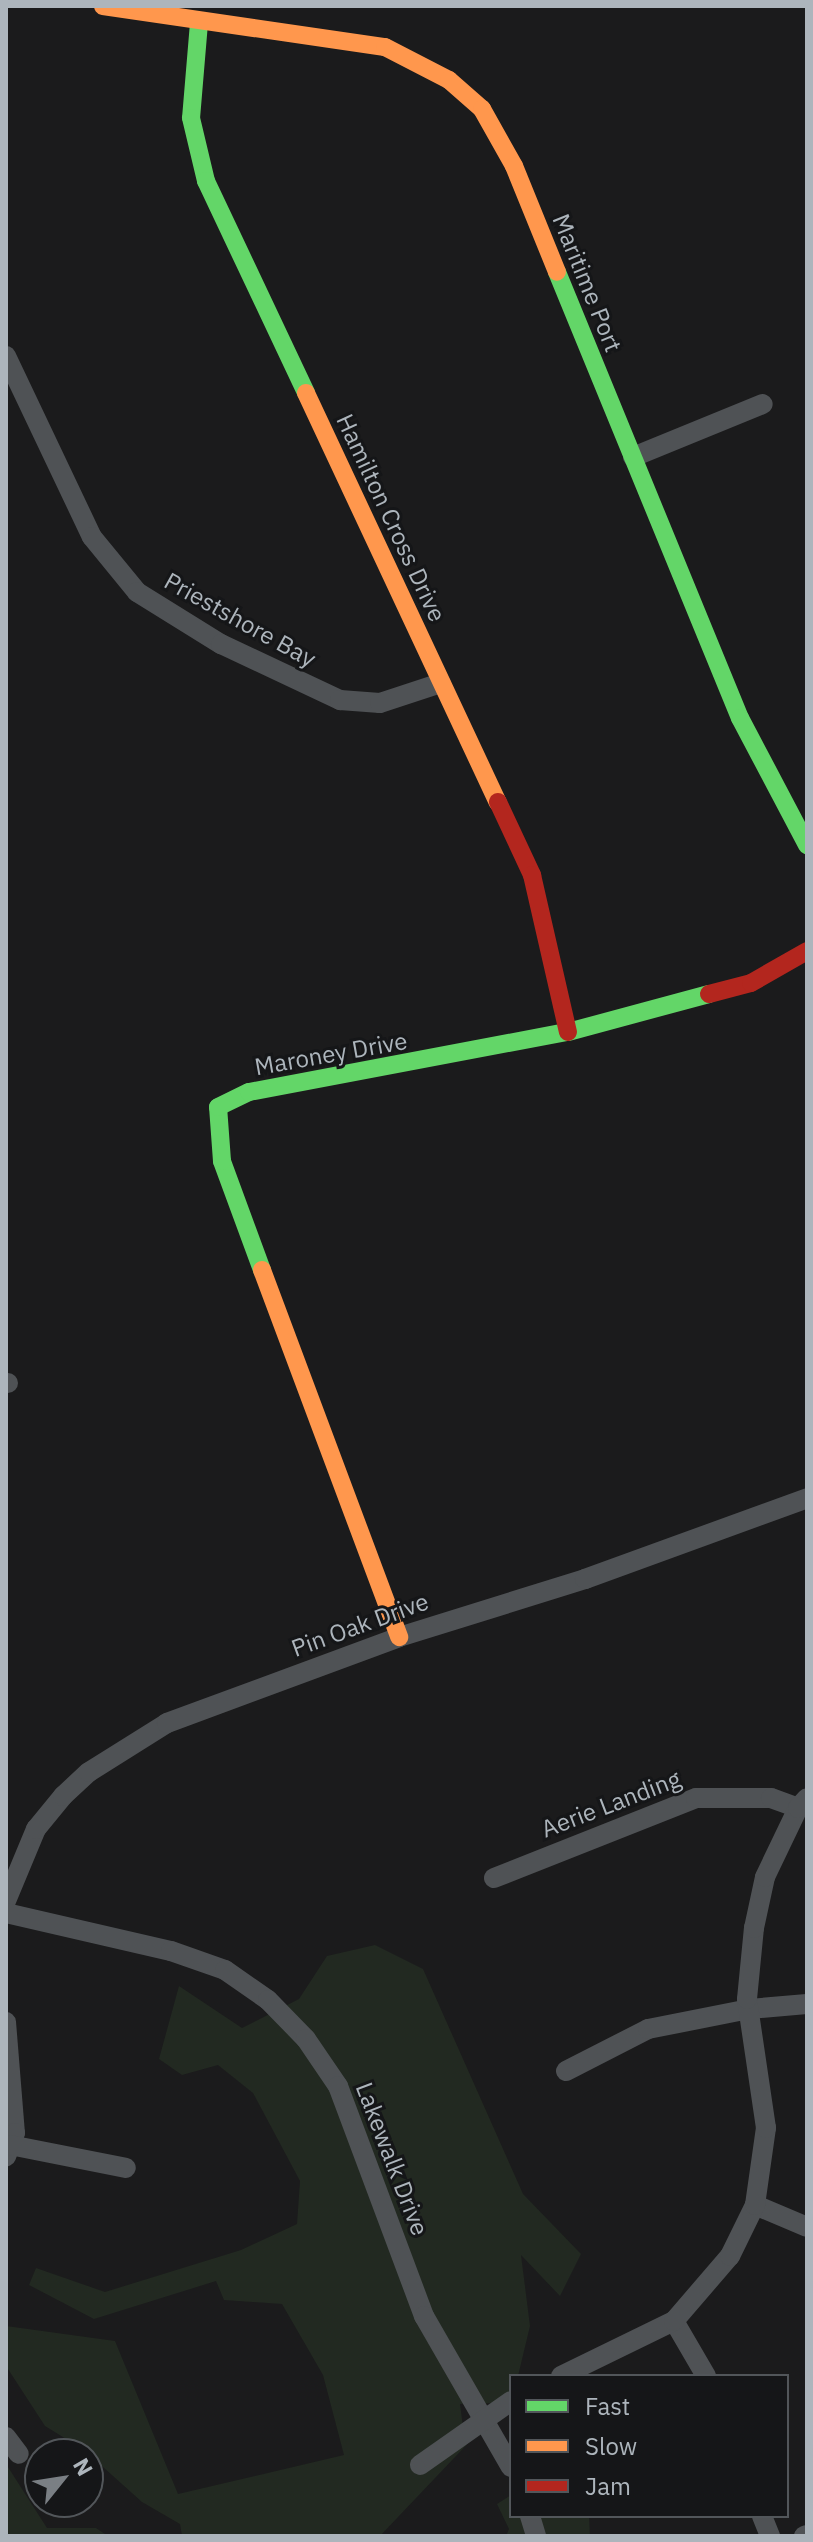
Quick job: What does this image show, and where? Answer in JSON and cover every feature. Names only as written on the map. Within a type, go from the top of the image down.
[{"type":"street","name":"Maritime Port","points":[[103,6],[199,23],[385,47],[449,80],[482,109],[514,166],[740,718],[807,845]]},
{"type":"street","name":"Hamilton Cross Drive","points":[[199,23],[191,118],[206,181],[532,875],[568,1032]]},
{"type":"street","name":"Priestshore Bay","points":[[6,356],[92,537],[137,592],[233,651],[340,700],[380,703],[441,683]]},
{"type":"street","points":[[633,457],[763,404]]},
{"type":"street","name":"Maroney Drive","points":[[399,1637],[222,1161],[218,1107],[249,1092],[568,1032],[751,983],[807,951]]},
{"type":"street","name":"Pin Oak Drive","points":[[6,1901],[36,1829],[63,1796],[144,1735],[399,1637],[585,1579],[807,1498]]},
{"type":"street","name":"Aerie Landing","points":[[494,1878],[696,1798],[771,1798],[802,1803]]},
{"type":"street","points":[[565,2374],[674,2321],[730,2256],[755,2205],[766,2128],[749,2009],[754,1928],[765,1877],[802,1803]]},
{"type":"street","name":"Lakewalk Drive","points":[[6,1913],[171,1951],[225,1970],[268,2000],[306,2039],[338,2086],[429,2329],[509,2464]]},
{"type":"street","points":[[566,2071],[648,2029],[749,2009],[807,2004]]},
{"type":"street","points":[[6,2022],[15,2133],[8,2151],[126,2168]]},
{"type":"street","points":[[755,2205],[807,2227]]},
{"type":"street","points":[[674,2321],[705,2374]]},
{"type":"street","points":[[420,2465],[509,2402]]},
{"type":"shaded area","points":[[375,1945],[423,1969],[523,2194],[581,2254],[560,2296],[521,2255],[530,2326],[518,2374],[509,2374],[509,2391],[499,2403],[460,2404],[463,2427],[474,2437],[380,2536],[182,2536],[180,2524],[142,2502],[104,2468],[104,2438],[64,2438],[45,2426],[6,2366],[6,2326],[115,2341],[178,2494],[344,2455],[323,2375],[282,2304],[224,2300],[216,2281],[94,2319],[29,2285],[36,2268],[105,2292],[241,2250],[297,2224],[300,2181],[253,2093],[218,2065],[182,2075],[159,2059],[179,1986],[242,2028],[299,1999],[327,1956]]},
{"type":"shaded area","points":[[6,2464],[24,2492],[24,2518],[41,2518],[47,2528],[96,2528],[108,2536],[6,2536]]},
{"type":"shaded area","points":[[509,2496],[509,2518],[589,2518],[590,2536],[506,2536],[509,2529],[497,2504]]},
{"type":"traffic: fast","points":[[199,23],[191,118],[206,181],[306,393]]},
{"type":"traffic: fast","points":[[557,272],[740,718],[807,845]]},
{"type":"traffic: fast","points":[[262,1270],[222,1161],[218,1107],[249,1092],[568,1032],[709,994]]},
{"type":"traffic: slow","points":[[103,6],[385,47],[449,80],[482,109],[514,166],[557,272]]},
{"type":"traffic: slow","points":[[306,393],[498,802]]},
{"type":"traffic: slow","points":[[262,1270],[399,1637]]},
{"type":"traffic: jam","points":[[498,802],[532,875],[568,1032]]},
{"type":"traffic: jam","points":[[709,994],[751,983],[807,951]]}]
